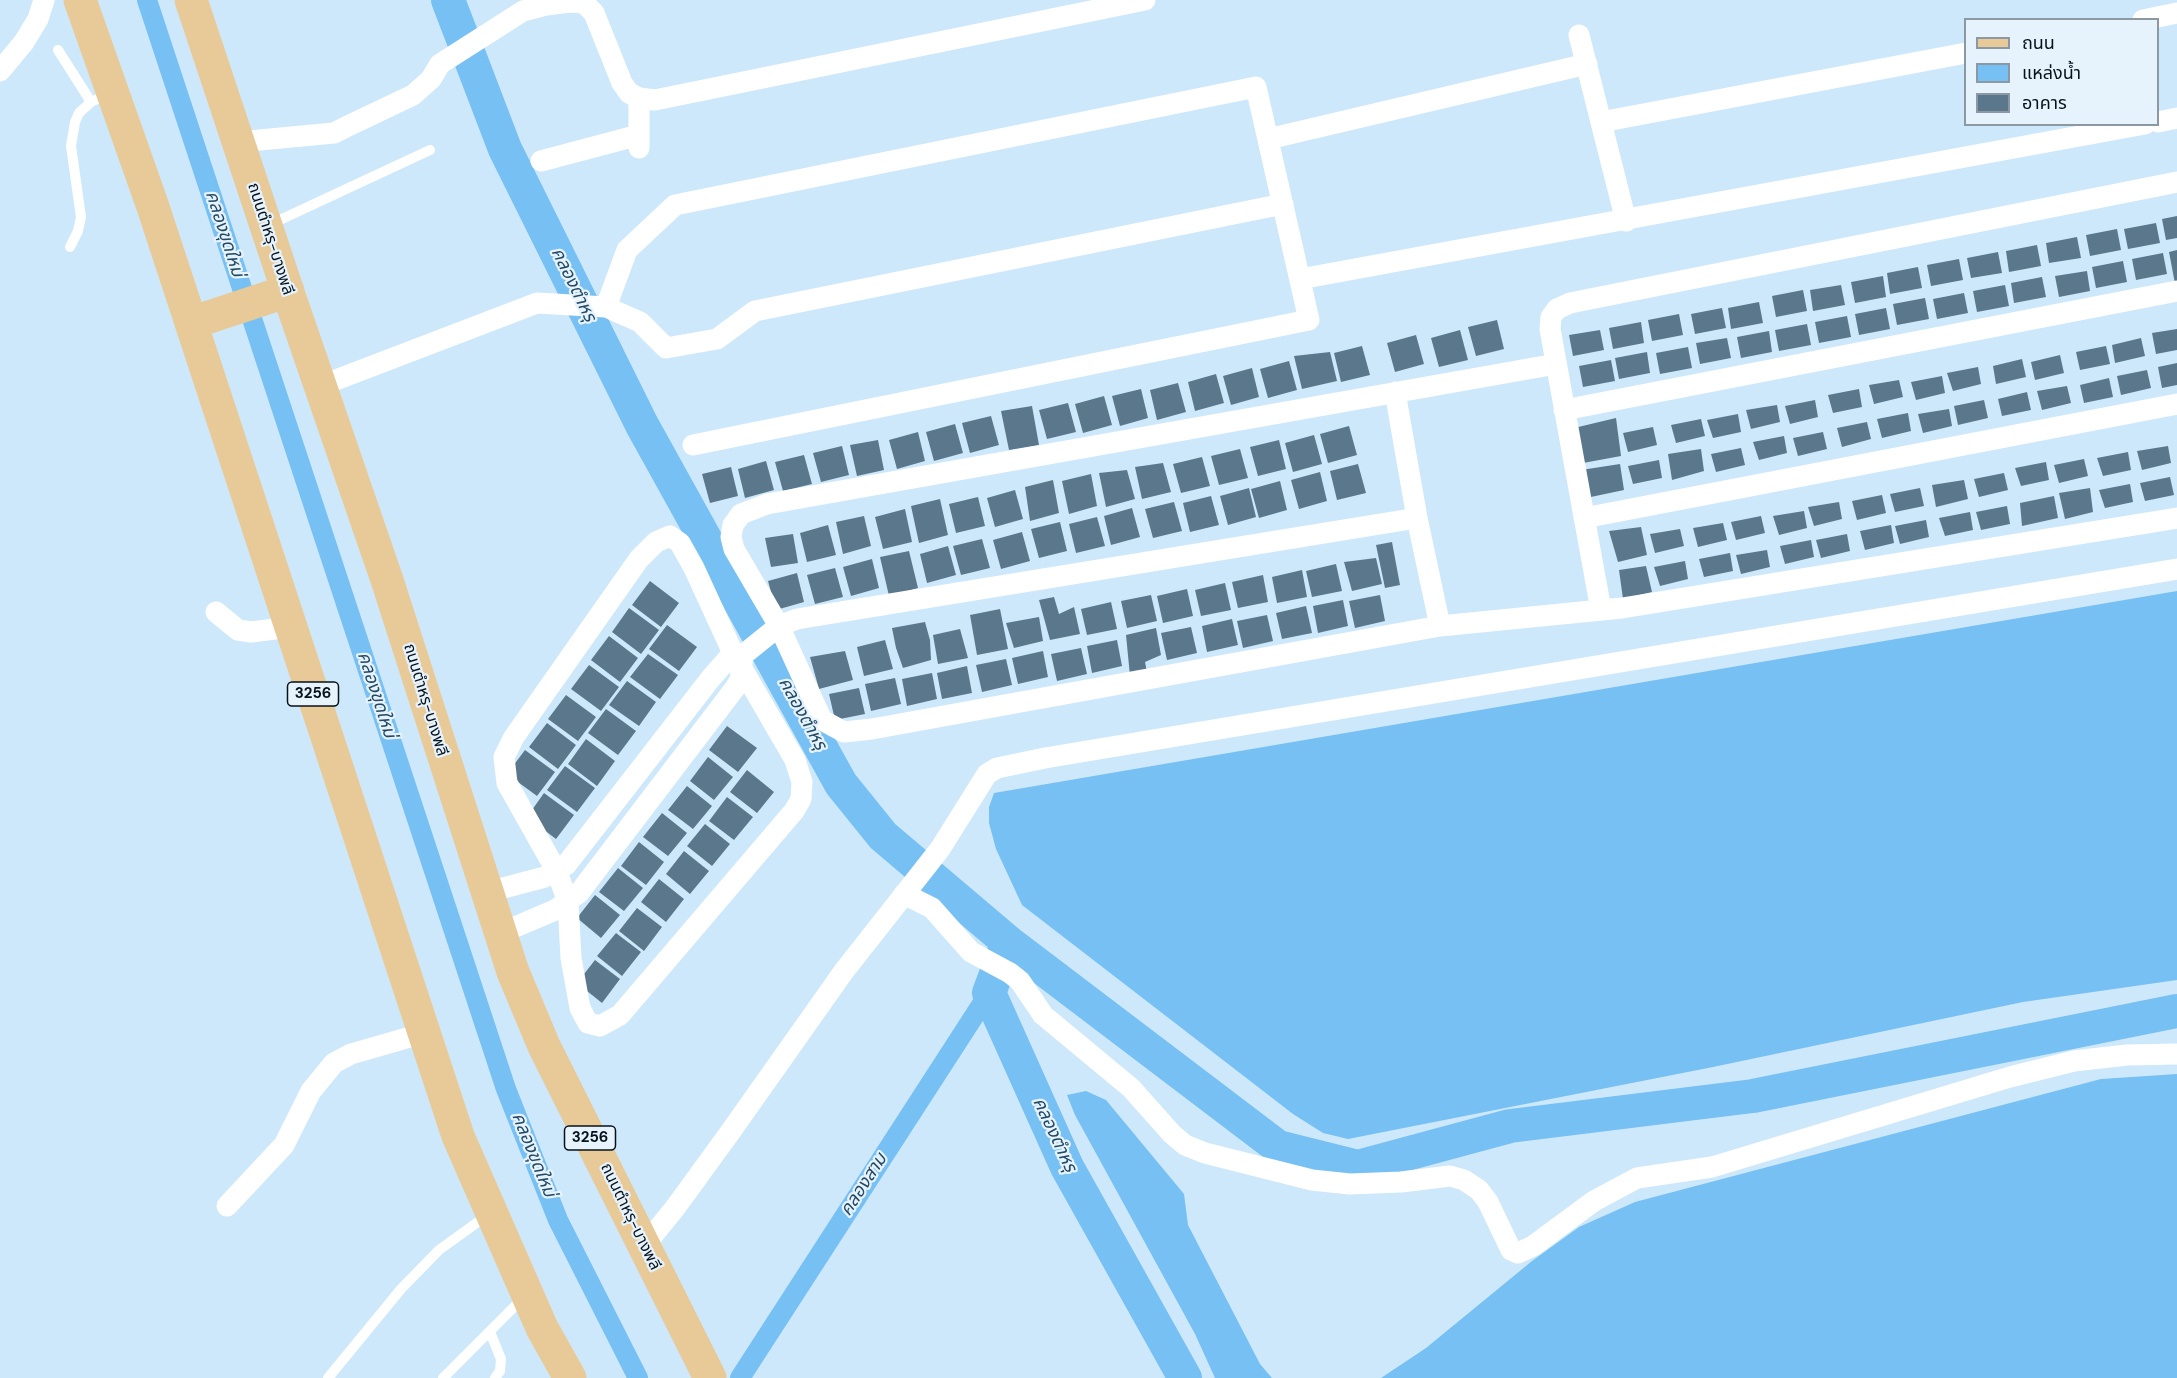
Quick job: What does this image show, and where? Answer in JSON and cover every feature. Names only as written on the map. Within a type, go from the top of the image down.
[{"type":"main road","name":"3256","points":[[80,0],[102,97],[203,319],[291,627],[458,1136],[542,1328],[570,1378]]},
{"type":"main road","name":"ถนนตำหรุ-บางพลี","points":[[191,0],[266,227],[276,295],[320,386],[387,580],[513,972],[544,1046],[710,1378]]},
{"type":"main road","points":[[203,319],[276,295]]},
{"type":"street","points":[[0,71],[24,42],[38,19],[44,0]]},
{"type":"street","points":[[238,142],[334,133],[413,95],[431,79],[440,64],[523,10],[570,2],[584,3],[594,12],[622,83],[629,93],[639,98],[655,100],[1145,0]]},
{"type":"street","points":[[2152,18],[2177,13]]},
{"type":"street","points":[[1579,35],[1626,221]]},
{"type":"street","points":[[1601,122],[1964,53]]},
{"type":"street","points":[[1268,139],[1587,64]]},
{"type":"street","points":[[606,307],[627,250],[675,205],[1256,87],[1309,320],[693,446]]},
{"type":"street","points":[[541,161],[639,142],[639,98]]},
{"type":"street","points":[[2159,122],[2177,118]]},
{"type":"street","points":[[1299,279],[1626,221],[2134,126]]},
{"type":"street","points":[[1601,610],[1550,329],[1551,317],[1557,309],[1570,303],[2177,182]]},
{"type":"street","points":[[320,386],[537,303],[606,307],[640,322],[666,348],[717,339],[755,310],[1283,204]]},
{"type":"street","points":[[1564,410],[2177,291]]},
{"type":"street","points":[[1556,364],[767,504],[741,514],[733,525],[731,537],[734,549],[773,630],[822,720],[844,732],[1440,626],[1601,610],[2177,518]]},
{"type":"street","points":[[1395,392],[1417,518],[1440,626]]},
{"type":"street","points":[[1584,518],[2177,404]]},
{"type":"street","points":[[488,892],[545,877],[566,865],[741,656],[773,630],[797,620],[1417,518]]},
{"type":"street","points":[[670,536],[680,543],[741,656],[795,760],[802,782],[801,799],[794,812],[620,1015],[600,1026],[588,1023],[580,1008],[571,958],[568,902],[557,872],[507,783],[504,757],[514,737],[639,559],[656,542],[670,536]]},
{"type":"street","points":[[644,1246],[731,1131],[844,971],[930,861],[987,774],[997,768],[1045,758],[2177,569]]},
{"type":"street","points":[[216,612],[238,630],[251,632],[291,627]]},
{"type":"street","points":[[501,933],[555,910],[579,894],[735,688],[740,680],[741,656]]},
{"type":"street","points":[[904,894],[932,908],[971,952],[1010,972],[1020,981],[1043,1015],[1131,1088],[1172,1134],[1185,1145],[1205,1153],[1312,1180],[1350,1184],[1401,1182],[1450,1176],[1464,1180],[1479,1190],[1488,1202],[1511,1250],[1518,1253],[1533,1246],[1594,1201],[1637,1178],[1712,1167],[2010,1077],[2073,1061],[2127,1055],[2177,1054]]},
{"type":"street","points":[[227,1206],[284,1145],[311,1090],[334,1063],[351,1054],[424,1033]]},
{"type":"lane","points":[[58,50],[102,97],[79,113],[75,122],[71,146],[81,217],[78,231],[70,247]]},
{"type":"lane","points":[[266,227],[430,150]]},
{"type":"lane","points":[[328,1378],[401,1289],[439,1250],[492,1212]]},
{"type":"lane","points":[[443,1378],[527,1293]]},
{"type":"lane","points":[[490,1332],[501,1359],[500,1371],[495,1378]]},
{"type":"water","points":[[2177,591],[2177,980],[2023,1002],[1713,1067],[1348,1139],[1323,1133],[1293,1114],[1022,905],[996,849],[989,823],[989,807],[994,793]]},
{"type":"water","points":[[2177,1074],[2177,1378],[1381,1378],[1426,1348],[1532,1261],[1579,1227],[1635,1202],[2101,1079]]},
{"type":"water","points":[[1086,1091],[1106,1100],[1184,1194],[1188,1225],[1260,1364],[1272,1378],[1215,1378],[1195,1334],[1075,1115],[1067,1095]]},
{"type":"building","points":[[2177,216],[2177,238],[2166,240],[2162,219]]},
{"type":"building","points":[[2156,223],[2160,243],[2128,249],[2124,229]]},
{"type":"building","points":[[2117,229],[2121,250],[2090,256],[2086,235]]},
{"type":"building","points":[[2077,237],[2081,258],[2049,263],[2046,243]]},
{"type":"building","points":[[2037,245],[2041,266],[2009,272],[2006,251]]},
{"type":"building","points":[[2177,250],[2177,289],[2176,289],[2169,252]]},
{"type":"building","points":[[1998,252],[2002,273],[1971,278],[1967,258]]},
{"type":"building","points":[[2163,253],[2167,274],[2136,280],[2132,259]]},
{"type":"building","points":[[1959,259],[1963,280],[1931,286],[1927,265]]},
{"type":"building","points":[[2123,261],[2127,282],[2096,288],[2092,267]]},
{"type":"building","points":[[1918,267],[1922,288],[1890,294],[1887,273]]},
{"type":"building","points":[[2087,271],[2090,291],[2059,297],[2055,276]]},
{"type":"building","points":[[1883,276],[1886,297],[1855,303],[1851,282]]},
{"type":"building","points":[[2042,277],[2046,297],[2014,303],[2011,283]]},
{"type":"building","points":[[1841,285],[1845,305],[1813,311],[1810,290]]},
{"type":"building","points":[[2005,285],[2009,306],[1977,312],[1973,291]]},
{"type":"building","points":[[1803,290],[1807,311],[1776,317],[1772,296]]},
{"type":"building","points":[[1964,293],[1968,313],[1937,319],[1933,299]]},
{"type":"building","points":[[1925,298],[1929,319],[1897,325],[1893,304]]},
{"type":"building","points":[[1759,302],[1763,323],[1731,329],[1728,308]]},
{"type":"building","points":[[1722,308],[1726,328],[1695,334],[1691,314]]},
{"type":"building","points":[[1886,308],[1890,329],[1859,335],[1855,314]]},
{"type":"building","points":[[1679,314],[1683,335],[1652,341],[1648,320]]},
{"type":"building","points":[[1847,316],[1851,337],[1819,343],[1815,322]]},
{"type":"building","points":[[1497,320],[1504,349],[1476,356],[1468,327]]},
{"type":"building","points":[[1641,322],[1644,343],[1613,349],[1609,328]]},
{"type":"building","points":[[1807,324],[1811,345],[1779,351],[1775,330]]},
{"type":"building","points":[[2177,329],[2177,350],[2156,354],[2152,333]]},
{"type":"building","points":[[1460,330],[1468,360],[1439,367],[1431,338]]},
{"type":"building","points":[[1600,330],[1604,350],[1573,356],[1569,335]]},
{"type":"building","points":[[1769,331],[1772,352],[1741,358],[1737,337]]},
{"type":"building","points":[[1416,335],[1424,364],[1395,372],[1387,343]]},
{"type":"building","points":[[1727,338],[1731,358],[1700,364],[1696,343]]},
{"type":"building","points":[[2141,338],[2145,356],[2115,363],[2112,345]]},
{"type":"building","points":[[1362,346],[1370,375],[1341,382],[1334,353]]},
{"type":"building","points":[[2106,346],[2110,364],[2080,370],[2076,352]]},
{"type":"building","points":[[1688,347],[1692,368],[1660,374],[1656,353]]},
{"type":"building","points":[[1330,352],[1337,381],[1302,389],[1294,356]]},
{"type":"building","points":[[1647,352],[1650,373],[1619,379],[1615,358]]},
{"type":"building","points":[[2060,355],[2064,373],[2035,380],[2031,362]]},
{"type":"building","points":[[2022,359],[2026,377],[1996,384],[1993,366]]},
{"type":"building","points":[[1611,360],[1615,381],[1583,387],[1579,366]]},
{"type":"building","points":[[1289,361],[1297,390],[1268,398],[1260,369]]},
{"type":"building","points":[[2177,363],[2177,385],[2162,388],[2158,367]]},
{"type":"building","points":[[1978,367],[1981,384],[1953,391],[1947,373]]},
{"type":"building","points":[[1252,368],[1259,397],[1231,405],[1223,376]]},
{"type":"building","points":[[2147,370],[2151,388],[2121,395],[2117,376]]},
{"type":"building","points":[[1216,374],[1224,403],[1195,411],[1188,382]]},
{"type":"building","points":[[1942,376],[1945,393],[1916,400],[1911,382]]},
{"type":"building","points":[[2109,378],[2113,397],[2084,403],[2080,385]]},
{"type":"building","points":[[1899,380],[1903,397],[1874,404],[1869,385]]},
{"type":"building","points":[[1178,383],[1186,412],[1157,420],[1150,390]]},
{"type":"building","points":[[2067,386],[2071,403],[2042,410],[2037,391]]},
{"type":"building","points":[[1141,389],[1148,418],[1120,426],[1112,396]]},
{"type":"building","points":[[1859,389],[1862,407],[1833,413],[1828,395]]},
{"type":"building","points":[[2027,392],[2031,410],[2002,416],[1998,399]]},
{"type":"building","points":[[1104,396],[1112,425],[1083,433],[1075,404]]},
{"type":"building","points":[[1815,400],[1818,417],[1790,424],[1785,406]]},
{"type":"building","points":[[1984,400],[1988,418],[1958,425],[1954,406]]},
{"type":"building","points":[[1068,403],[1076,432],[1047,439],[1039,410]]},
{"type":"building","points":[[1777,405],[1780,422],[1751,429],[1746,410]]},
{"type":"building","points":[[1032,406],[1039,445],[1009,450],[1001,411]]},
{"type":"building","points":[[1949,409],[1952,426],[1923,433],[1918,414]]},
{"type":"building","points":[[1908,413],[1911,431],[1882,438],[1877,419]]},
{"type":"building","points":[[1738,414],[1741,432],[1713,438],[1707,420]]},
{"type":"building","points":[[991,416],[999,445],[970,453],[962,423]]},
{"type":"building","points":[[1616,418],[1621,456],[1583,463],[1574,428]]},
{"type":"building","points":[[1701,419],[1705,436],[1676,443],[1671,425]]},
{"type":"building","points":[[1867,422],[1871,439],[1842,447],[1837,428]]},
{"type":"building","points":[[955,424],[963,453],[934,461],[926,432]]},
{"type":"building","points":[[1349,426],[1357,455],[1328,463],[1320,434]]},
{"type":"building","points":[[1653,427],[1657,445],[1628,452],[1623,433]]},
{"type":"building","points":[[918,432],[925,461],[897,469],[889,440]]},
{"type":"building","points":[[1823,432],[1827,449],[1798,456],[1793,438]]},
{"type":"building","points":[[1314,435],[1322,464],[1293,472],[1285,443]]},
{"type":"building","points":[[1784,436],[1787,453],[1759,460],[1753,442]]},
{"type":"building","points":[[878,440],[884,470],[857,476],[850,445]]},
{"type":"building","points":[[1279,440],[1286,469],[1258,476],[1250,447]]},
{"type":"building","points":[[842,446],[849,475],[821,482],[813,453]]},
{"type":"building","points":[[2168,446],[2171,463],[2142,470],[2137,451]]},
{"type":"building","points":[[1741,448],[1745,465],[1716,472],[1711,454]]},
{"type":"building","points":[[1240,449],[1248,478],[1219,485],[1211,456]]},
{"type":"building","points":[[1701,449],[1704,471],[1672,480],[1668,454]]},
{"type":"building","points":[[2128,452],[2131,470],[2103,476],[2097,458]]},
{"type":"building","points":[[804,455],[812,484],[783,491],[775,462]]},
{"type":"building","points":[[1202,457],[1210,486],[1181,493],[1173,464]]},
{"type":"building","points":[[2084,459],[2088,476],[2059,483],[2054,465]]},
{"type":"building","points":[[1659,460],[1662,478],[1633,484],[1628,466]]},
{"type":"building","points":[[766,461],[774,490],[745,498],[738,469]]},
{"type":"building","points":[[2046,462],[2049,480],[2021,486],[2015,468]]},
{"type":"building","points":[[1163,463],[1171,492],[1142,499],[1135,467]]},
{"type":"building","points":[[1358,464],[1366,493],[1337,500],[1330,471]]},
{"type":"building","points":[[1620,464],[1624,490],[1586,498],[1581,470]]},
{"type":"building","points":[[731,467],[738,496],[710,503],[702,474]]},
{"type":"building","points":[[1127,470],[1135,499],[1106,507],[1099,473]]},
{"type":"building","points":[[1320,472],[1327,501],[1299,509],[1291,480]]},
{"type":"building","points":[[2004,473],[2008,490],[1979,497],[1974,479]]},
{"type":"building","points":[[1091,474],[1097,506],[1069,514],[1062,481]]},
{"type":"building","points":[[2170,477],[2174,495],[2145,501],[2140,483]]},
{"type":"building","points":[[1053,480],[1059,513],[1030,521],[1025,487]]},
{"type":"building","points":[[1964,480],[1968,499],[1936,507],[1932,485]]},
{"type":"building","points":[[1280,481],[1287,510],[1259,518],[1251,489]]},
{"type":"building","points":[[2130,484],[2133,502],[2105,508],[2099,490]]},
{"type":"building","points":[[1249,488],[1256,517],[1228,525],[1220,496]]},
{"type":"building","points":[[1920,488],[1924,506],[1895,512],[1890,494]]},
{"type":"building","points":[[2090,488],[2093,512],[2065,519],[2059,493]]},
{"type":"building","points":[[1015,490],[1023,519],[995,527],[987,498]]},
{"type":"building","points":[[1882,495],[1886,513],[1857,520],[1852,501]]},
{"type":"building","points":[[1211,496],[1219,525],[1190,532],[1183,503]]},
{"type":"building","points":[[2054,496],[2058,518],[2022,526],[2020,503]]},
{"type":"building","points":[[978,497],[985,526],[956,533],[949,504]]},
{"type":"building","points":[[940,499],[948,535],[919,543],[911,506]]},
{"type":"building","points":[[1174,502],[1182,531],[1153,538],[1145,509]]},
{"type":"building","points":[[1839,502],[1842,519],[1814,526],[1808,507]]},
{"type":"building","points":[[2007,506],[2010,524],[1981,530],[1976,512]]},
{"type":"building","points":[[1132,508],[1140,537],[1111,545],[1104,516]]},
{"type":"building","points":[[905,509],[912,542],[883,549],[875,517]]},
{"type":"building","points":[[1804,511],[1807,528],[1779,535],[1773,516]]},
{"type":"building","points":[[1970,512],[1973,530],[1945,536],[1939,518]]},
{"type":"building","points":[[864,516],[871,546],[843,554],[836,522]]},
{"type":"building","points":[[1761,516],[1765,533],[1736,540],[1731,522]]},
{"type":"building","points":[[1097,517],[1105,546],[1076,553],[1069,524]]},
{"type":"building","points":[[1926,520],[1929,537],[1900,544],[1895,526]]},
{"type":"building","points":[[1060,522],[1067,551],[1039,558],[1031,529]]},
{"type":"building","points":[[1723,523],[1727,540],[1698,547],[1693,528]]},
{"type":"building","points":[[828,525],[836,555],[807,562],[800,533]]},
{"type":"building","points":[[1891,525],[1894,543],[1865,550],[1860,531]]},
{"type":"building","points":[[1641,527],[1647,555],[1618,562],[1609,531]]},
{"type":"building","points":[[1680,529],[1684,546],[1655,553],[1650,534]]},
{"type":"building","points":[[1022,532],[1030,561],[1001,569],[993,540]]},
{"type":"building","points":[[793,534],[798,563],[771,567],[765,538]]},
{"type":"building","points":[[1847,534],[1850,551],[1821,558],[1816,540]]},
{"type":"building","points":[[982,539],[990,568],[961,575],[953,546]]},
{"type":"building","points":[[1811,540],[1814,557],[1785,564],[1780,546]]},
{"type":"building","points":[[1392,542],[1400,585],[1385,588],[1376,545]]},
{"type":"building","points":[[948,546],[956,575],[927,583],[920,554]]},
{"type":"building","points":[[1767,550],[1770,567],[1741,574],[1736,555]]},
{"type":"building","points":[[909,551],[918,588],[889,596],[880,557]]},
{"type":"building","points":[[1730,553],[1733,571],[1704,577],[1699,559]]},
{"type":"building","points":[[1376,558],[1382,584],[1352,591],[1344,562]]},
{"type":"building","points":[[872,559],[879,588],[851,596],[843,567]]},
{"type":"building","points":[[1685,561],[1688,579],[1660,586],[1654,567]]},
{"type":"building","points":[[1336,564],[1342,591],[1312,597],[1306,571]]},
{"type":"building","points":[[1646,566],[1652,592],[1623,599],[1619,570]]},
{"type":"building","points":[[835,568],[843,597],[815,604],[807,575]]},
{"type":"building","points":[[1302,570],[1307,597],[1277,603],[1272,577]]},
{"type":"building","points":[[797,573],[804,602],[776,610],[768,581]]},
{"type":"building","points":[[1263,575],[1268,602],[1238,608],[1232,582]]},
{"type":"building","points":[[650,581],[679,603],[661,627],[632,605]]},
{"type":"building","points":[[1225,583],[1231,610],[1201,616],[1195,590]]},
{"type":"building","points":[[1187,589],[1193,616],[1163,623],[1157,596]]},
{"type":"building","points":[[1151,595],[1157,621],[1127,628],[1121,601]]},
{"type":"building","points":[[1380,595],[1385,621],[1355,628],[1349,601]]},
{"type":"building","points":[[1054,597],[1059,614],[1074,607],[1080,634],[1050,640],[1039,600]]},
{"type":"building","points":[[1343,600],[1348,626],[1318,633],[1313,606]]},
{"type":"building","points":[[1111,602],[1117,629],[1087,635],[1081,609]]},
{"type":"building","points":[[1306,606],[1312,633],[1282,639],[1276,613]]},
{"type":"building","points":[[629,608],[659,630],[641,654],[612,632]]},
{"type":"building","points":[[1000,609],[1008,649],[977,655],[970,615]]},
{"type":"building","points":[[1267,615],[1273,641],[1243,648],[1237,621]]},
{"type":"building","points":[[1039,617],[1043,641],[1014,648],[1006,623]]},
{"type":"building","points":[[1232,619],[1238,645],[1207,652],[1202,626]]},
{"type":"building","points":[[925,622],[930,640],[931,660],[903,668],[892,628]]},
{"type":"building","points":[[667,625],[697,647],[679,671],[649,649]]},
{"type":"building","points":[[1191,627],[1197,653],[1167,660],[1161,633]]},
{"type":"building","points":[[1156,628],[1161,655],[1145,662],[1148,677],[1130,676],[1126,635]]},
{"type":"building","points":[[960,629],[968,658],[938,664],[933,635]]},
{"type":"building","points":[[609,636],[638,658],[620,682],[591,660]]},
{"type":"building","points":[[885,640],[893,669],[864,676],[857,647]]},
{"type":"building","points":[[1117,640],[1122,666],[1092,673],[1087,646]]},
{"type":"building","points":[[1081,648],[1087,674],[1057,681],[1051,654]]},
{"type":"building","points":[[845,651],[853,680],[819,689],[810,657]]},
{"type":"building","points":[[1043,651],[1048,677],[1018,684],[1012,658]]},
{"type":"building","points":[[648,654],[678,675],[660,699],[630,677]]},
{"type":"building","points":[[1006,659],[1012,685],[982,692],[976,665]]},
{"type":"building","points":[[589,665],[619,687],[601,711],[571,689]]},
{"type":"building","points":[[967,666],[972,693],[942,699],[937,673]]},
{"type":"building","points":[[932,673],[937,699],[907,706],[902,679]]},
{"type":"building","points":[[895,678],[901,704],[871,711],[865,684]]},
{"type":"building","points":[[627,681],[656,702],[639,726],[609,705]]},
{"type":"building","points":[[859,688],[865,714],[835,720],[829,694]]},
{"type":"building","points":[[566,695],[596,717],[578,741],[548,719]]},
{"type":"building","points":[[606,709],[636,731],[618,755],[588,733]]},
{"type":"building","points":[[547,723],[576,745],[558,769],[529,747]]},
{"type":"building","points":[[727,726],[757,748],[738,772],[709,750]]},
{"type":"building","points":[[586,739],[615,761],[597,786],[568,764]]},
{"type":"building","points":[[525,750],[555,772],[537,796],[507,774]]},
{"type":"building","points":[[708,757],[733,777],[714,800],[690,781]]},
{"type":"building","points":[[565,766],[595,788],[577,812],[547,790]]},
{"type":"building","points":[[747,770],[774,792],[757,813],[730,792]]},
{"type":"building","points":[[687,786],[712,806],[693,829],[668,810]]},
{"type":"building","points":[[544,793],[574,815],[556,839],[527,817]]},
{"type":"building","points":[[727,797],[753,817],[734,840],[709,821]]},
{"type":"building","points":[[662,813],[687,833],[668,856],[643,837]]},
{"type":"building","points":[[705,824],[730,844],[712,866],[687,846]]},
{"type":"building","points":[[639,842],[664,862],[646,885],[621,866]]},
{"type":"building","points":[[684,851],[709,871],[690,894],[666,874]]},
{"type":"building","points":[[618,868],[643,888],[624,911],[599,892]]},
{"type":"building","points":[[659,879],[684,899],[666,922],[641,902]]},
{"type":"building","points":[[595,895],[620,915],[601,938],[577,918]]},
{"type":"building","points":[[637,908],[662,927],[644,951],[619,931]]},
{"type":"building","points":[[616,933],[641,952],[622,976],[597,956]]},
{"type":"building","points":[[595,960],[620,979],[602,1003],[577,983]]},
{"type":"waterway","name":"คลองขุดใหม่","points":[[147,0],[506,1089],[558,1220],[638,1378]]},
{"type":"waterway","points":[[448,0],[505,149],[642,425],[841,784],[883,836],[1008,942],[1278,1147],[1358,1167],[1510,1126],[1753,1096],[2177,1011]]},
{"type":"waterway","name":"คลองตำหรุ","points":[[1008,942],[989,993],[1067,1167],[1185,1378]]},
{"type":"waterway","name":"คลองสาม","points":[[740,1378],[989,993]]}]
